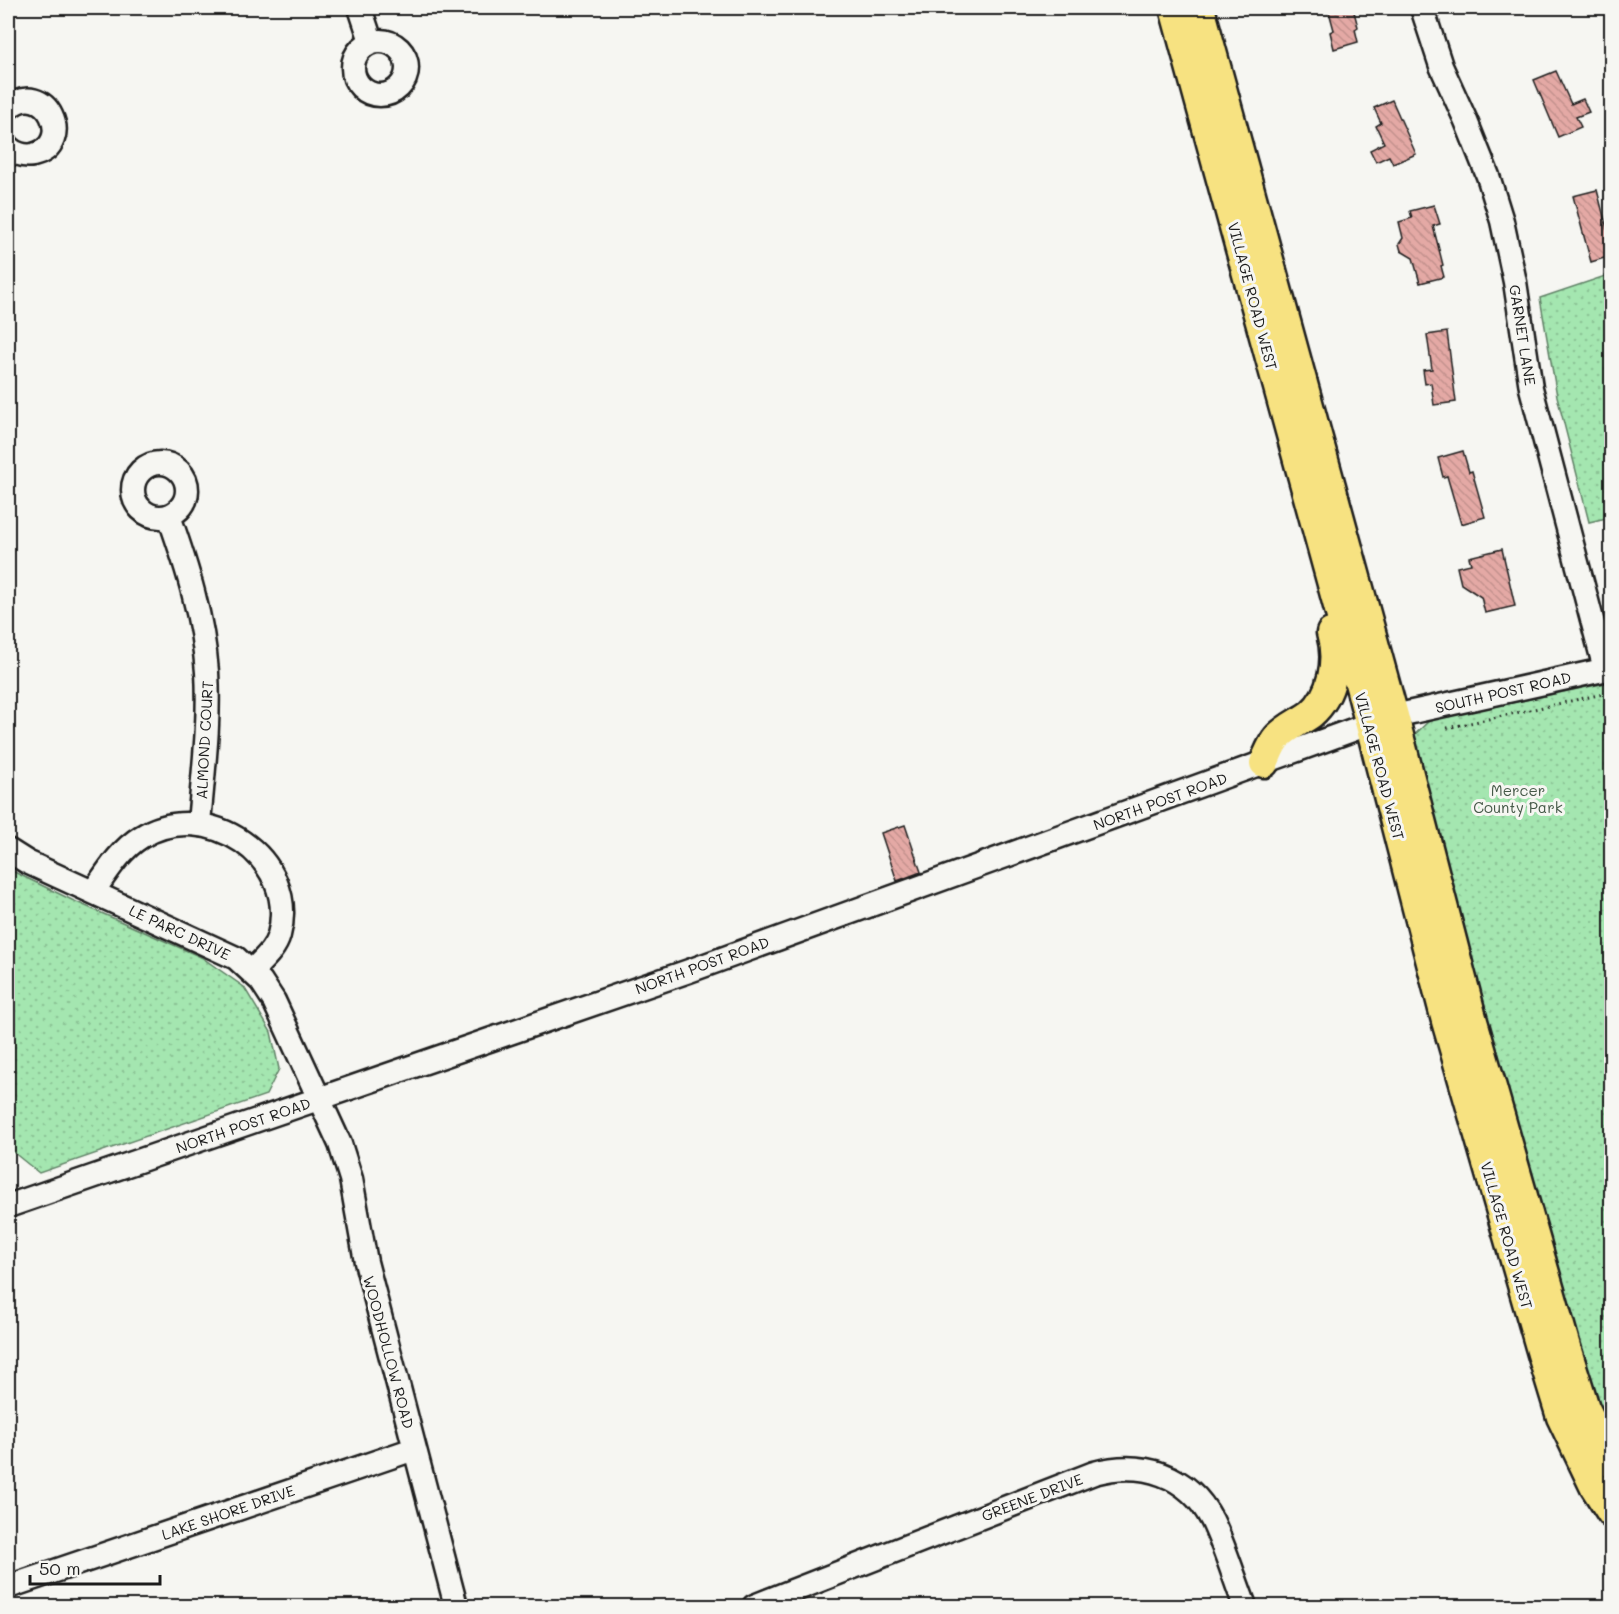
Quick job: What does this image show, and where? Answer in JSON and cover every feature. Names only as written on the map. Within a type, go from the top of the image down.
[{"type":"main road","name":"VILLAGE ROAD WEST","points":[[1174,8],[1230,212],[1471,1014],[1568,1354],[1585,1408],[1611,1463]]},
{"type":"main road","name":"VILLAGE ROAD WEST","points":[[1200,8],[1382,720],[1446,1021],[1561,1417],[1594,1486],[1611,1514]]},
{"type":"main road","points":[[1230,212],[1233,276],[1334,644],[1334,671],[1325,695],[1312,713],[1277,738],[1264,763]]},
{"type":"street","points":[[360,8],[371,41]]},
{"type":"street","name":"GARNET LANE","points":[[1422,8],[1441,66],[1488,176],[1502,221],[1515,282],[1531,388],[1608,669]]},
{"type":"street","points":[[8,108],[22,100],[41,103],[53,118],[55,127],[53,137],[41,152],[22,155],[8,147]]},
{"type":"street","name":"ALMOND COURT","points":[[169,516],[190,577],[201,624],[207,672],[208,720],[199,824]]},
{"type":"street","name":"SOUTH POST ROAD","points":[[1382,720],[1608,669]]},
{"type":"street","name":"NORTH POST ROAD","points":[[8,1206],[689,970],[1382,720]]},
{"type":"street","points":[[93,892],[125,849],[161,828],[179,824],[199,824],[219,828],[240,838],[266,864],[280,900],[279,936],[272,950],[252,971]]},
{"type":"street","name":"LE PARC DRIVE","points":[[8,850],[27,862],[236,958],[261,981],[274,1001],[320,1098]]},
{"type":"street","name":"WOODHOLLOW ROAD","points":[[320,1098],[340,1144],[351,1179],[366,1262],[456,1606]]},
{"type":"street","name":"LAKE SHORE DRIVE","points":[[8,1587],[414,1449]]},
{"type":"street","name":"GREENE DRIVE","points":[[754,1606],[1094,1473],[1112,1468],[1135,1467],[1172,1479],[1200,1502],[1212,1520],[1245,1606]]},
{"type":"path","points":[[1447,728],[1611,692]]},
{"type":"green space","points":[[1611,274],[1611,517],[1589,522],[1557,396],[1540,298]]},
{"type":"green space","name":"Mercer County Park","points":[[1611,682],[1611,1450],[1594,1414],[1408,741],[1430,720]]},
{"type":"green space","points":[[8,869],[201,957],[244,987],[271,1032],[279,1069],[266,1095],[39,1173],[8,1148]]},
{"type":"building","points":[[1328,8],[1353,8],[1358,27],[1355,29],[1358,42],[1334,49],[1330,32],[1334,30]]},
{"type":"building","points":[[1556,71],[1571,104],[1583,99],[1589,112],[1576,117],[1581,127],[1558,137],[1534,80]]},
{"type":"building","points":[[1392,100],[1416,154],[1393,164],[1389,156],[1376,162],[1370,150],[1384,143],[1376,126],[1381,123],[1374,108]]},
{"type":"building","points":[[1597,190],[1611,244],[1611,256],[1591,262],[1573,196]]},
{"type":"building","points":[[1434,205],[1440,224],[1433,226],[1444,277],[1420,283],[1413,258],[1401,251],[1399,244],[1403,238],[1399,222],[1412,218],[1410,211]]},
{"type":"building","points":[[1447,332],[1456,402],[1434,405],[1431,383],[1425,384],[1423,370],[1432,369],[1427,335]]},
{"type":"building","points":[[1463,451],[1469,472],[1472,471],[1485,517],[1461,524],[1447,476],[1443,477],[1438,458]]},
{"type":"building","points":[[1502,549],[1515,606],[1485,613],[1481,597],[1461,584],[1457,567],[1471,564],[1469,557]]},
{"type":"building","points":[[905,825],[921,872],[897,881],[881,833]]}]
